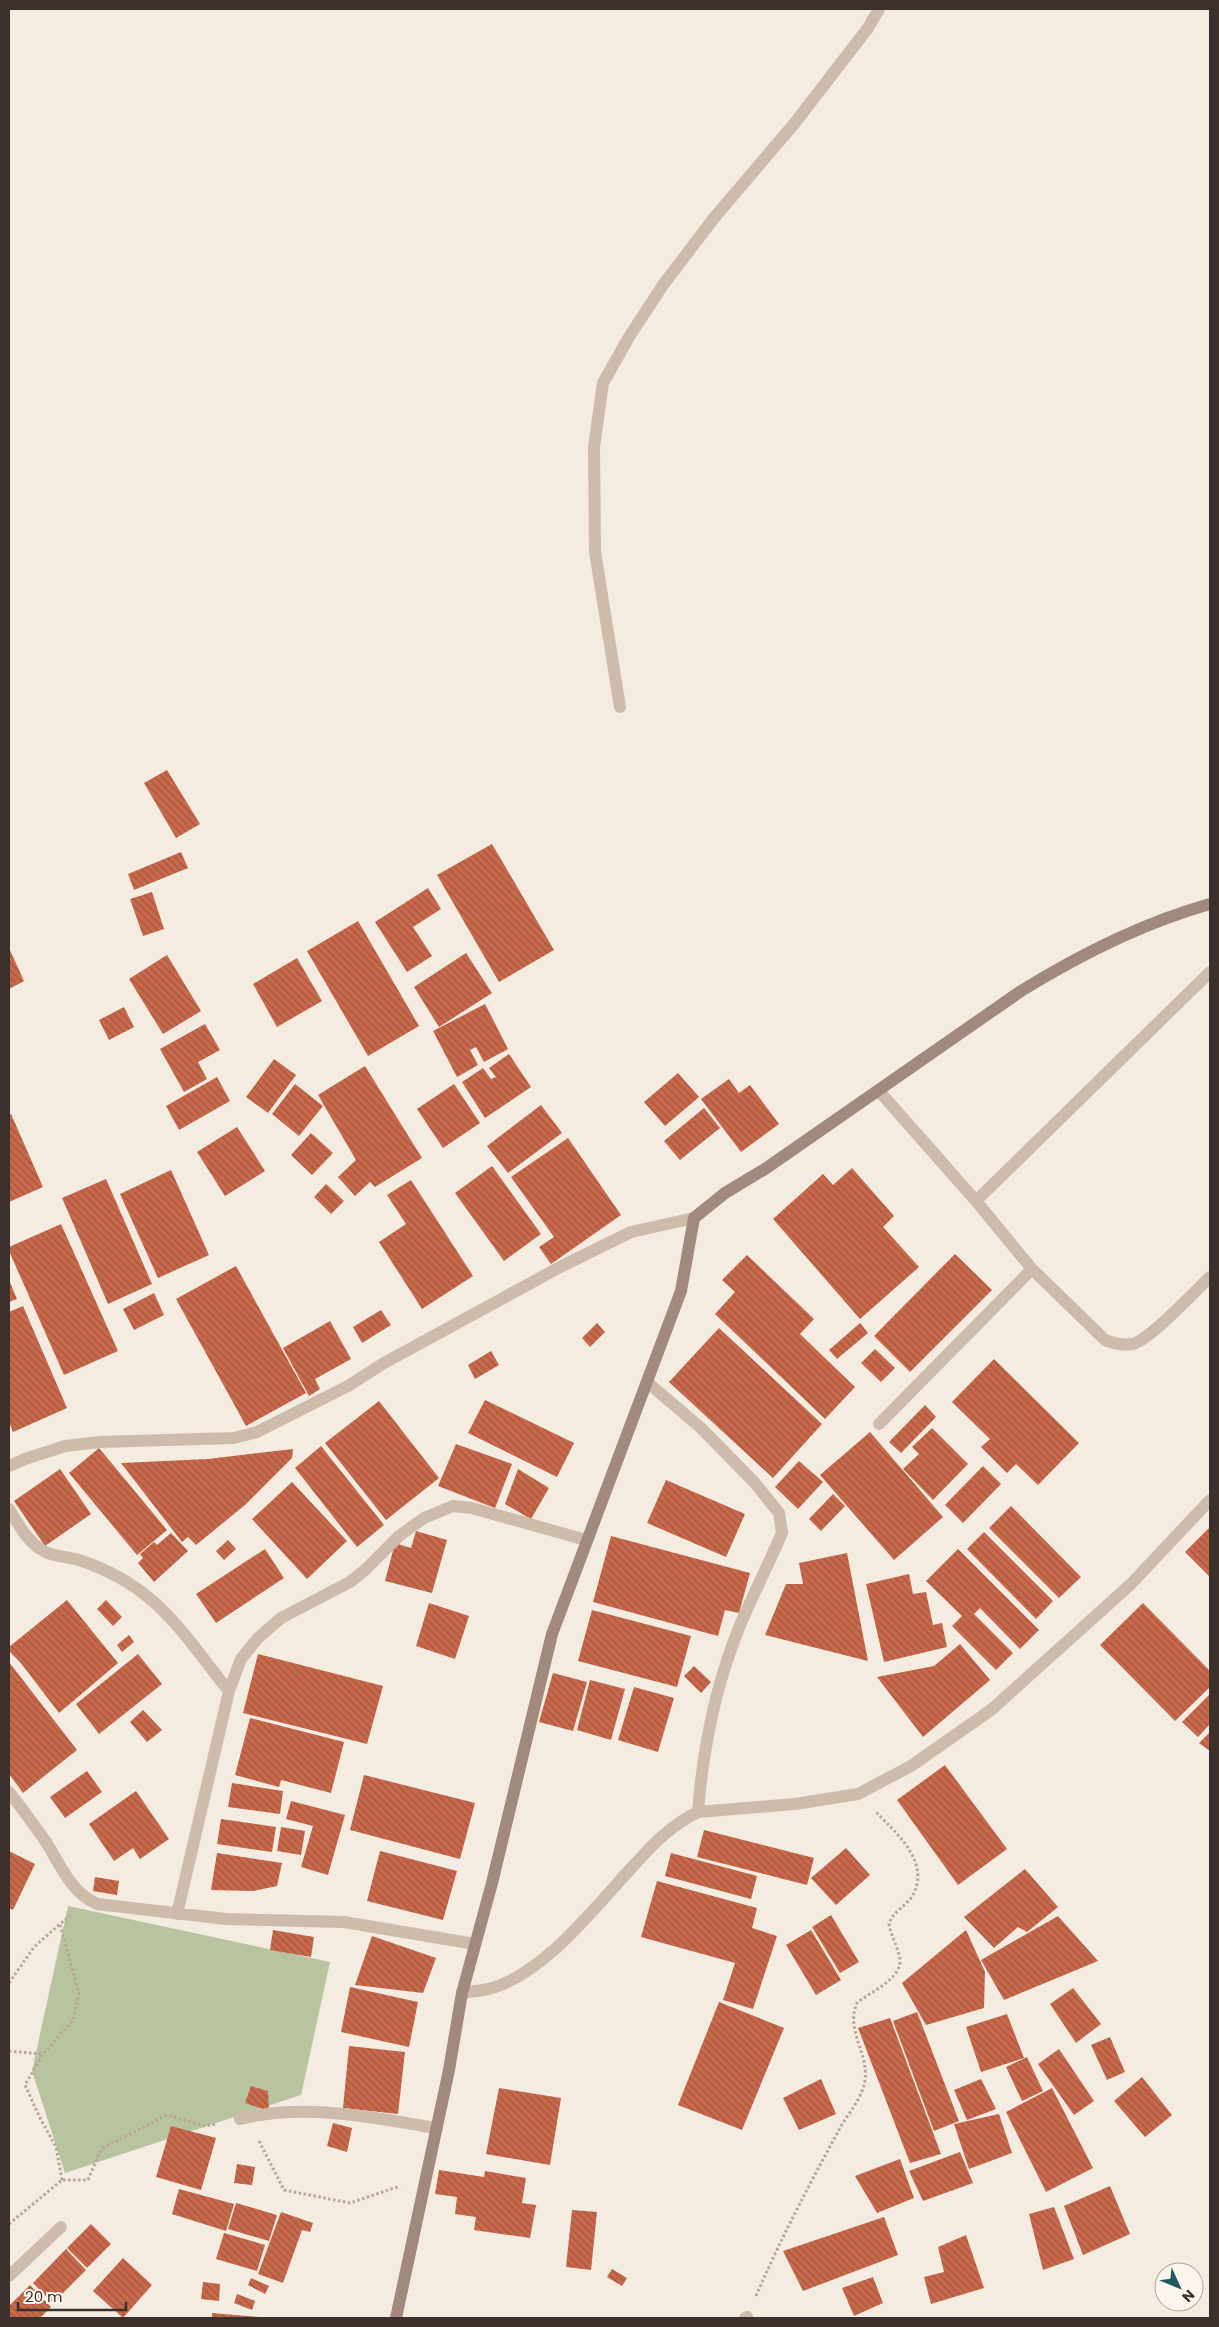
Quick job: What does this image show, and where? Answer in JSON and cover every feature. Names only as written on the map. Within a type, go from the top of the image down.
[{"type":"street","points":[[620,706],[595,552],[594,447],[604,383],[629,337],[663,285],[714,218],[794,124],[868,28],[879,9]]},
{"type":"street","points":[[9,1466],[25,1458],[65,1446],[100,1442],[234,1438],[256,1432],[348,1386],[384,1363],[562,1266],[631,1232],[694,1218],[725,1193],[765,1169],[1021,991],[1100,946],[1169,916],[1210,904]]},
{"type":"street","points":[[976,1201],[1210,972]]},
{"type":"street","points":[[879,1091],[976,1201],[1032,1269],[1106,1340],[1118,1345],[1133,1344],[1148,1336],[1210,1277]]},
{"type":"street","points":[[396,2318],[411,2258],[425,2178],[450,2070],[462,1993],[495,1874],[552,1634],[681,1291],[694,1218]]},
{"type":"street","points":[[879,1424],[1032,1269]]},
{"type":"street","points":[[647,1382],[701,1428],[743,1469],[772,1502],[783,1524],[782,1533],[741,1624],[723,1676],[707,1732],[701,1766],[698,1812]]},
{"type":"street","points":[[462,1993],[493,1988],[521,1974],[571,1934],[664,1834],[698,1812],[795,1804],[858,1794],[938,1750],[991,1710],[1131,1584],[1210,1500]]},
{"type":"street","points":[[176,1914],[229,1691],[241,1659],[263,1633],[281,1618],[350,1582],[399,1536],[441,1509],[453,1506],[472,1508],[586,1540]]},
{"type":"street","points":[[9,1509],[38,1548],[52,1555],[77,1560],[103,1570],[149,1597],[164,1611],[229,1691]]},
{"type":"street","points":[[9,1792],[31,1820],[68,1879],[80,1893],[91,1901],[176,1914],[226,1919],[344,1922],[475,1944]]},
{"type":"street","points":[[240,2119],[282,2111],[327,2112],[436,2128]]},
{"type":"street","points":[[9,2276],[61,2227]]},
{"type":"path","points":[[746,2317],[788,2226],[863,2089],[865,2068],[853,2026],[855,2007],[862,1998],[890,1979],[900,1966],[900,1957],[889,1924],[894,1915],[911,1897],[917,1879],[916,1862],[903,1839],[858,1794]]},
{"type":"path","points":[[9,1983],[34,1947],[60,1924],[91,1901]]},
{"type":"path","points":[[60,1924],[79,1994],[73,2020],[42,2054],[24,2085],[56,2147],[62,2180]]},
{"type":"path","points":[[9,2051],[42,2054]]},
{"type":"path","points":[[9,2224],[62,2180],[88,2180],[101,2150],[167,2115],[205,2126],[240,2119],[259,2142],[284,2190],[350,2203],[425,2178]]},
{"type":"green space","points":[[68,1906],[330,1962],[301,2095],[65,2173],[32,2071]]},
{"type":"building","points":[[167,770],[200,824],[176,838],[144,783]]},
{"type":"building","points":[[492,844],[554,950],[499,982],[437,875]]},
{"type":"building","points":[[181,852],[188,868],[134,890],[128,874]]},
{"type":"building","points":[[428,888],[441,909],[413,927],[432,956],[407,972],[375,922]]},
{"type":"building","points":[[152,892],[164,929],[143,936],[130,899]]},
{"type":"building","points":[[358,921],[419,1026],[368,1056],[307,951]]},
{"type":"building","points":[[9,948],[24,981],[9,989]]},
{"type":"building","points":[[466,953],[492,993],[439,1027],[414,987]]},
{"type":"building","points":[[167,955],[201,1011],[163,1034],[129,979]]},
{"type":"building","points":[[297,958],[322,1001],[277,1027],[253,984]]},
{"type":"building","points":[[485,1004],[508,1049],[484,1062],[476,1047],[470,1050],[478,1065],[457,1077],[433,1031]]},
{"type":"building","points":[[124,1007],[134,1027],[109,1040],[99,1020]]},
{"type":"building","points":[[205,1024],[220,1050],[198,1062],[207,1079],[184,1092],[160,1049]]},
{"type":"building","points":[[509,1054],[531,1087],[485,1118],[462,1082],[483,1068],[491,1079],[496,1077],[489,1068]]},
{"type":"building","points":[[274,1059],[296,1075],[268,1113],[246,1097]]},
{"type":"building","points":[[365,1066],[422,1158],[375,1187],[370,1182],[355,1196],[338,1177],[356,1160],[318,1095]]},
{"type":"building","points":[[678,1073],[699,1097],[665,1126],[644,1102]]},
{"type":"building","points":[[217,1077],[230,1101],[179,1130],[166,1106]]},
{"type":"building","points":[[729,1079],[739,1093],[750,1085],[779,1124],[741,1152],[701,1099]]},
{"type":"building","points":[[295,1084],[323,1106],[299,1136],[272,1114]]},
{"type":"building","points":[[454,1084],[480,1123],[443,1148],[417,1109]]},
{"type":"building","points":[[541,1105],[562,1133],[508,1173],[487,1146]]},
{"type":"building","points":[[704,1108],[720,1128],[680,1160],[664,1141]]},
{"type":"building","points":[[11,1114],[43,1187],[9,1202],[9,1115]]},
{"type":"building","points":[[237,1127],[265,1171],[225,1196],[197,1152]]},
{"type":"building","points":[[311,1133],[333,1153],[312,1175],[291,1155]]},
{"type":"building","points":[[568,1138],[621,1215],[551,1264],[539,1247],[554,1237],[511,1177]]},
{"type":"building","points":[[492,1166],[541,1234],[504,1261],[455,1193]]},
{"type":"building","points":[[852,1168],[894,1216],[883,1227],[919,1267],[860,1319],[773,1219],[823,1174],[833,1185]]},
{"type":"building","points":[[171,1170],[209,1255],[158,1278],[120,1194]]},
{"type":"building","points":[[106,1179],[152,1284],[108,1304],[62,1198]]},
{"type":"building","points":[[411,1180],[473,1276],[422,1309],[379,1242],[406,1224],[387,1195]]},
{"type":"building","points":[[326,1184],[344,1201],[331,1214],[314,1197]]},
{"type":"building","points":[[61,1224],[118,1351],[64,1375],[9,1251],[9,1247]]},
{"type":"building","points":[[955,1254],[992,1290],[910,1372],[874,1336]]},
{"type":"building","points":[[747,1255],[814,1319],[800,1334],[855,1387],[825,1419],[715,1314],[735,1292],[722,1280]]},
{"type":"building","points":[[236,1266],[306,1393],[246,1426],[176,1299]]},
{"type":"building","points":[[9,1280],[17,1299],[9,1302]]},
{"type":"building","points":[[154,1293],[164,1315],[134,1330],[123,1309]]},
{"type":"building","points":[[23,1306],[67,1408],[13,1432],[9,1422],[9,1312]]},
{"type":"building","points":[[381,1310],[391,1325],[362,1343],[353,1327]]},
{"type":"building","points":[[330,1321],[351,1359],[315,1379],[320,1389],[309,1396],[283,1348]]},
{"type":"building","points":[[597,1323],[605,1332],[590,1347],[582,1338]]},
{"type":"building","points":[[860,1323],[868,1333],[837,1359],[829,1350]]},
{"type":"building","points":[[719,1328],[822,1424],[773,1478],[669,1382]]},
{"type":"building","points":[[875,1349],[895,1368],[881,1382],[861,1363]]},
{"type":"building","points":[[491,1351],[499,1365],[475,1379],[468,1365]]},
{"type":"building","points":[[994,1359],[1079,1443],[1038,1485],[1016,1464],[1007,1473],[981,1447],[990,1439],[952,1402]]},
{"type":"building","points":[[485,1400],[574,1443],[557,1477],[468,1433]]},
{"type":"building","points":[[379,1401],[439,1478],[386,1520],[325,1443]]},
{"type":"building","points":[[925,1405],[936,1417],[901,1453],[889,1442]]},
{"type":"building","points":[[932,1428],[968,1464],[933,1500],[903,1469],[919,1454],[912,1447]]},
{"type":"building","points":[[870,1432],[943,1517],[894,1560],[820,1475]]},
{"type":"building","points":[[456,1444],[512,1464],[495,1508],[438,1486]]},
{"type":"building","points":[[321,1446],[384,1525],[357,1547],[295,1468]]},
{"type":"building","points":[[99,1448],[167,1530],[137,1555],[69,1473]]},
{"type":"building","points":[[293,1449],[292,1458],[245,1505],[196,1545],[188,1537],[182,1542],[121,1463],[208,1459]]},
{"type":"building","points":[[799,1461],[823,1482],[798,1509],[775,1487]]},
{"type":"building","points":[[983,1466],[1001,1484],[963,1523],[945,1505]]},
{"type":"building","points":[[60,1469],[91,1514],[45,1546],[14,1501]]},
{"type":"building","points":[[518,1469],[549,1488],[531,1519],[505,1504]]},
{"type":"building","points":[[666,1480],[745,1514],[726,1557],[647,1523]]},
{"type":"building","points":[[292,1482],[347,1541],[307,1579],[252,1519]]},
{"type":"building","points":[[833,1494],[845,1506],[821,1531],[809,1519]]},
{"type":"building","points":[[1011,1506],[1081,1577],[1059,1598],[989,1528]]},
{"type":"building","points":[[1210,1527],[1210,1577],[1185,1552]]},
{"type":"building","points":[[416,1531],[447,1540],[432,1593],[385,1581],[395,1543],[411,1548]]},
{"type":"building","points":[[984,1532],[1053,1601],[1036,1619],[967,1549]]},
{"type":"building","points":[[171,1533],[188,1551],[154,1582],[138,1563],[143,1558],[140,1554],[154,1542],[157,1545]]},
{"type":"building","points":[[611,1536],[750,1573],[739,1613],[725,1610],[718,1636],[593,1602]]},
{"type":"building","points":[[228,1540],[236,1549],[224,1560],[216,1551]]},
{"type":"building","points":[[265,1549],[284,1578],[216,1623],[196,1594]]},
{"type":"building","points":[[958,1549],[1039,1630],[1020,1649],[980,1608],[974,1614],[1013,1653],[996,1670],[952,1626],[962,1616],[926,1581]]},
{"type":"building","points":[[847,1553],[868,1661],[765,1635],[786,1584],[803,1584],[799,1563]]},
{"type":"building","points":[[909,1574],[913,1594],[926,1592],[933,1625],[942,1623],[947,1647],[884,1662],[866,1584]]},
{"type":"building","points":[[67,1600],[118,1663],[59,1713],[20,1662],[9,1651],[9,1647]]},
{"type":"building","points":[[106,1600],[122,1617],[113,1626],[97,1609]]},
{"type":"building","points":[[429,1603],[469,1616],[455,1659],[416,1646]]},
{"type":"building","points":[[1143,1603],[1210,1671],[1210,1687],[1175,1721],[1100,1645]]},
{"type":"building","points":[[592,1610],[691,1636],[677,1687],[578,1661]]},
{"type":"building","points":[[129,1635],[134,1642],[122,1652],[117,1645]]},
{"type":"building","points":[[960,1644],[990,1680],[923,1737],[877,1677],[934,1666]]},
{"type":"building","points":[[138,1654],[162,1684],[99,1734],[76,1704]]},
{"type":"building","points":[[258,1654],[383,1686],[367,1744],[243,1713]]},
{"type":"building","points":[[9,1662],[77,1750],[23,1793],[9,1774]]},
{"type":"building","points":[[694,1666],[711,1682],[701,1693],[684,1676]]},
{"type":"building","points":[[553,1673],[587,1682],[573,1731],[539,1722]]},
{"type":"building","points":[[590,1680],[625,1689],[611,1740],[577,1730]]},
{"type":"building","points":[[634,1687],[674,1698],[658,1752],[618,1740]]},
{"type":"building","points":[[1210,1694],[1210,1724],[1198,1737],[1182,1722]]},
{"type":"building","points":[[143,1710],[162,1730],[147,1742],[130,1722]]},
{"type":"building","points":[[250,1718],[344,1742],[331,1793],[281,1780],[279,1787],[235,1775]]},
{"type":"building","points":[[1210,1732],[1210,1751],[1199,1743]]},
{"type":"building","points":[[945,1765],[1007,1849],[958,1885],[897,1800]]},
{"type":"building","points":[[87,1771],[102,1792],[65,1818],[50,1797]]},
{"type":"building","points":[[364,1775],[475,1803],[460,1859],[350,1830]]},
{"type":"building","points":[[232,1783],[283,1791],[280,1814],[228,1807]]},
{"type":"building","points":[[136,1791],[169,1839],[140,1859],[133,1848],[114,1861],[89,1824]]},
{"type":"building","points":[[291,1801],[345,1815],[328,1875],[301,1867],[313,1826],[286,1819]]},
{"type":"building","points":[[221,1819],[276,1827],[272,1852],[217,1844]]},
{"type":"building","points":[[281,1827],[305,1831],[301,1855],[277,1851]]},
{"type":"building","points":[[704,1830],[814,1858],[807,1885],[697,1857]]},
{"type":"building","points":[[846,1848],[870,1875],[836,1905],[811,1878]]},
{"type":"building","points":[[9,1851],[35,1864],[13,1910],[9,1908]]},
{"type":"building","points":[[380,1851],[457,1871],[443,1920],[367,1901]]},
{"type":"building","points":[[217,1853],[282,1863],[277,1886],[253,1891],[211,1890]]},
{"type":"building","points":[[671,1853],[757,1876],[751,1899],[665,1876]]},
{"type":"building","points":[[1025,1869],[1058,1907],[1027,1932],[1018,1927],[994,1948],[964,1917]]},
{"type":"building","points":[[95,1877],[119,1881],[117,1895],[93,1891]]},
{"type":"building","points":[[657,1881],[757,1908],[752,1928],[777,1936],[753,2009],[723,2000],[735,1963],[641,1937]]},
{"type":"building","points":[[831,1915],[859,1962],[840,1973],[812,1927]]},
{"type":"building","points":[[1058,1916],[1098,1961],[1004,2000],[981,1960]]},
{"type":"building","points":[[273,1930],[314,1937],[311,1957],[270,1950]]},
{"type":"building","points":[[811,1930],[841,1980],[816,1995],[786,1945]]},
{"type":"building","points":[[966,1930],[985,1972],[984,2008],[926,2025],[902,1983]]},
{"type":"building","points":[[372,1936],[436,1958],[423,1993],[355,1985]]},
{"type":"building","points":[[350,1987],[418,2002],[409,2047],[341,2032]]},
{"type":"building","points":[[1073,1988],[1101,2024],[1076,2043],[1050,2004]]},
{"type":"building","points":[[719,2002],[784,2028],[742,2130],[678,2105]]},
{"type":"building","points":[[917,2012],[959,2121],[934,2131],[893,2021]]},
{"type":"building","points":[[1007,2014],[1024,2058],[981,2072],[966,2027]]},
{"type":"building","points":[[890,2018],[941,2154],[910,2163],[858,2028]]},
{"type":"building","points":[[1110,2037],[1125,2072],[1107,2080],[1091,2045]]},
{"type":"building","points":[[349,2046],[405,2052],[398,2114],[343,2108]]},
{"type":"building","points":[[1059,2049],[1094,2101],[1074,2115],[1038,2064]]},
{"type":"building","points":[[1027,2057],[1043,2091],[1022,2101],[1006,2067]]},
{"type":"building","points":[[1142,2077],[1172,2115],[1145,2137],[1114,2101]]},
{"type":"building","points":[[821,2079],[836,2114],[799,2130],[783,2098]]},
{"type":"building","points":[[981,2079],[996,2109],[967,2120],[954,2090]]},
{"type":"building","points":[[251,2086],[268,2091],[269,2111],[245,2103]]},
{"type":"building","points":[[499,2088],[561,2098],[550,2165],[486,2154]]},
{"type":"building","points":[[1052,2088],[1093,2168],[1046,2192],[1006,2112]]},
{"type":"building","points":[[999,2114],[1012,2153],[969,2169],[954,2124]]},
{"type":"building","points":[[333,2123],[352,2128],[347,2152],[327,2146]]},
{"type":"building","points":[[171,2126],[216,2138],[201,2190],[156,2177]]},
{"type":"building","points":[[960,2152],[973,2183],[923,2201],[909,2171]]},
{"type":"building","points":[[900,2159],[914,2198],[877,2213],[855,2176]]},
{"type":"building","points":[[237,2164],[255,2167],[252,2185],[234,2183]]},
{"type":"building","points":[[439,2170],[484,2177],[485,2171],[526,2178],[522,2203],[536,2205],[530,2238],[474,2230],[476,2217],[455,2214],[457,2197],[435,2194]]},
{"type":"building","points":[[1110,2186],[1130,2234],[1083,2255],[1064,2206]]},
{"type":"building","points":[[179,2189],[234,2204],[226,2231],[172,2214]]},
{"type":"building","points":[[236,2203],[277,2215],[269,2241],[228,2229]]},
{"type":"building","points":[[1054,2207],[1074,2259],[1043,2270],[1029,2214]]},
{"type":"building","points":[[572,2210],[597,2212],[591,2270],[566,2267]]},
{"type":"building","points":[[281,2212],[313,2223],[310,2232],[302,2230],[283,2283],[258,2274]]},
{"type":"building","points":[[884,2217],[898,2255],[803,2291],[783,2251]]},
{"type":"building","points":[[91,2224],[111,2244],[87,2268],[67,2248]]},
{"type":"building","points":[[224,2233],[265,2245],[257,2271],[216,2259]]},
{"type":"building","points":[[966,2235],[984,2288],[931,2304],[924,2277],[944,2272],[938,2247]]},
{"type":"building","points":[[66,2249],[86,2270],[53,2303],[33,2283]]},
{"type":"building","points":[[123,2258],[152,2285],[123,2318],[93,2291]]},
{"type":"building","points":[[612,2269],[627,2278],[622,2286],[607,2277]]},
{"type":"building","points":[[873,2277],[883,2303],[854,2316],[842,2288]]},
{"type":"building","points":[[251,2278],[269,2286],[265,2294],[248,2285]]},
{"type":"building","points":[[203,2282],[220,2284],[219,2301],[201,2299]]},
{"type":"building","points":[[30,2285],[51,2307],[40,2318],[9,2318],[9,2306]]},
{"type":"building","points":[[237,2294],[255,2301],[252,2310],[234,2303]]},
{"type":"building","points":[[212,2313],[259,2317],[259,2318],[212,2318]]}]
